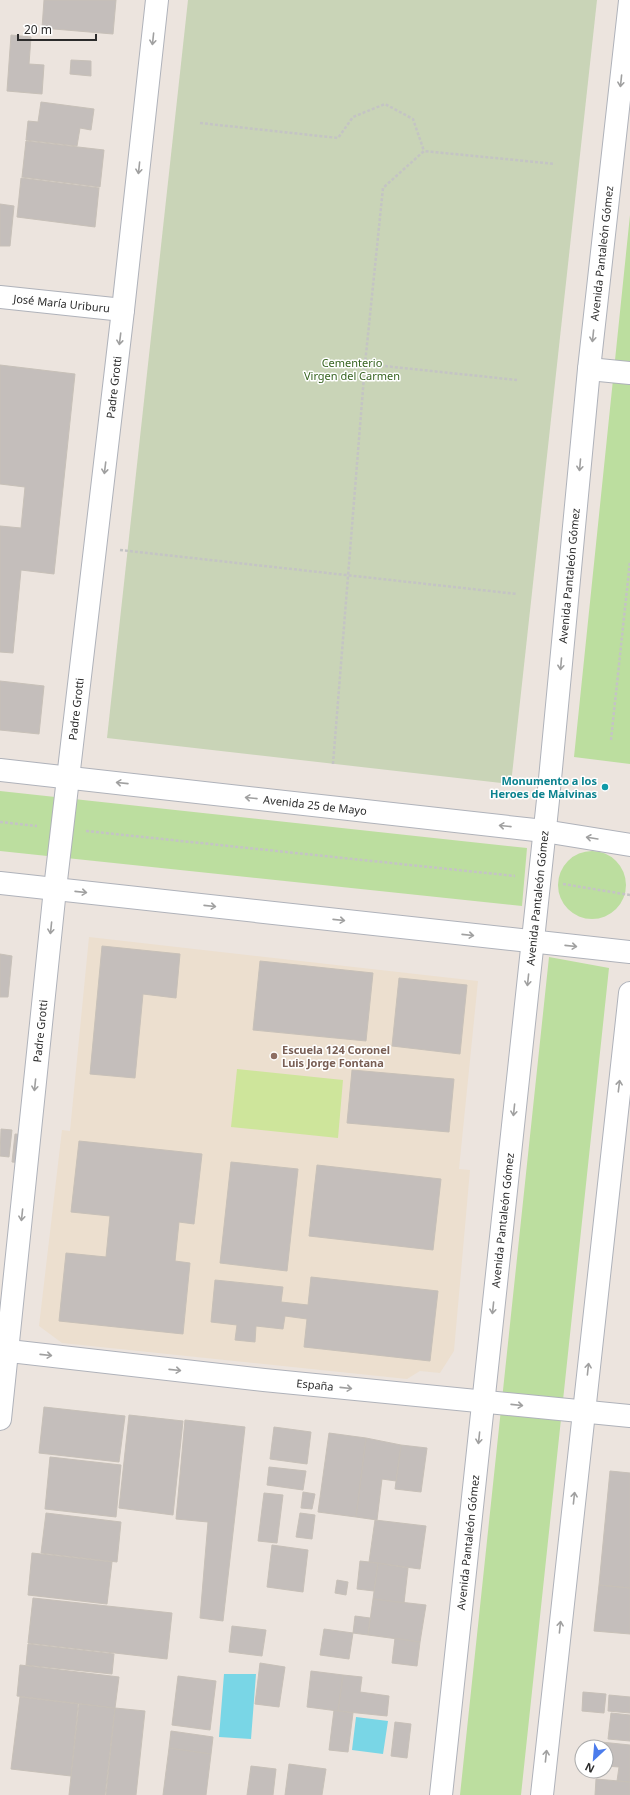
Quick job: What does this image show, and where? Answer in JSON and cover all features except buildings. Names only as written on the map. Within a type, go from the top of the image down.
[{"type":"main road","name":"Padre Grotti","points":[[0,1419],[4,1350],[55,889],[124,310],[157,0]]},
{"type":"main road","name":"Avenida Pantaleón Gómez","points":[[441,1795],[544,831],[589,369],[630,1]]},
{"type":"main road","name":"José María Uriburu","points":[[0,297],[124,310]]},
{"type":"main road","points":[[589,369],[630,373]]},
{"type":"main road","name":"Avenida 25 de Mayo","points":[[0,770],[544,831],[630,845]]},
{"type":"main road","points":[[0,883],[630,952]]},
{"type":"main road","points":[[542,1795],[630,992]]},
{"type":"main road","name":"España","points":[[4,1350],[483,1402],[630,1416]]},
{"type":"path","points":[[200,123],[338,138],[353,117],[384,104],[413,119],[424,151]]},
{"type":"path","points":[[333,764],[349,574],[364,364],[383,188],[424,151],[555,164]]},
{"type":"path","points":[[364,364],[517,380]]},
{"type":"path","points":[[95,547],[349,574],[517,594]]},
{"type":"path","points":[[611,740],[630,562]]},
{"type":"path","points":[[0,822],[500,873]]},
{"type":"shaded area","points":[[89,937],[478,981],[459,1169],[470,1170],[454,1351],[440,1373],[420,1371],[407,1379],[62,1343],[39,1326],[62,1130],[70,1131]]},
{"type":"green space","name":"Cementerio Virgen del Carmen","points":[[188,0],[597,0],[511,784],[107,738]]},
{"type":"green space","points":[[630,215],[630,764],[574,757]]},
{"type":"green space","points":[[0,791],[527,848],[522,906],[0,851]]},
{"type":"green space","points":[[592,851],[605,854],[616,861],[623,872],[626,885],[623,898],[616,909],[605,916],[592,919],[579,916],[568,909],[561,898],[558,885],[561,872],[568,861],[579,854]]},
{"type":"green space","points":[[549,957],[609,968],[521,1795],[460,1795]]},
{"type":"green space","points":[[237,1069],[343,1080],[338,1138],[231,1127]]},
{"type":"water","points":[[224,1674],[256,1674],[251,1739],[219,1737]]},
{"type":"water","points":[[356,1717],[388,1721],[383,1754],[352,1750]]},
{"type":"place","name":"Monumento a los Heroes de Malvinas","points":[[605,787]]},
{"type":"place","name":"Escuela 124 Coronel Luis Jorge Fontana","points":[[274,1056]]}]
